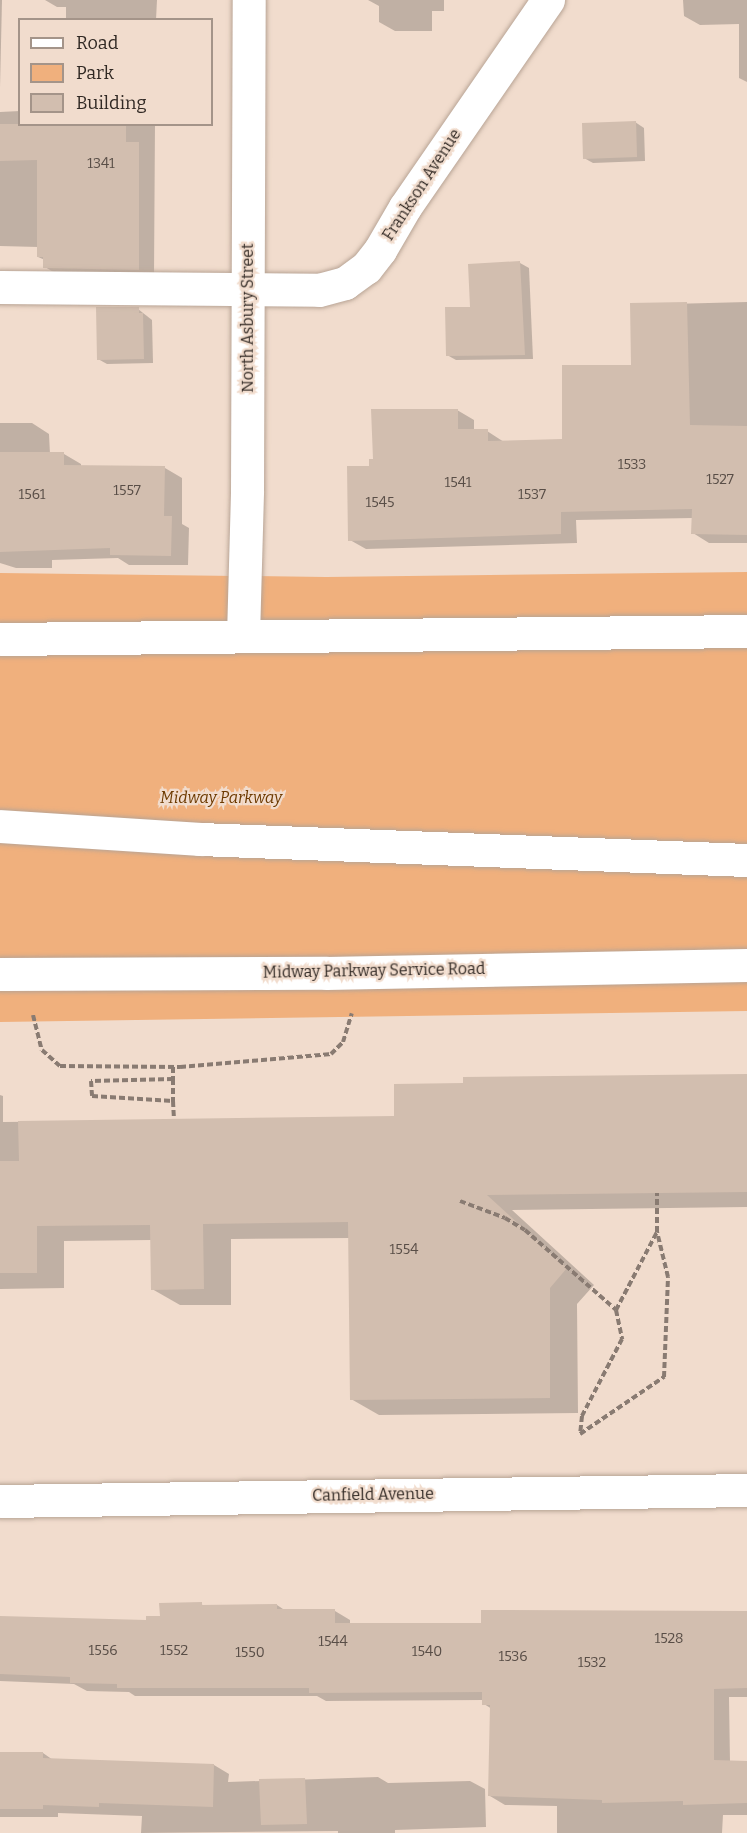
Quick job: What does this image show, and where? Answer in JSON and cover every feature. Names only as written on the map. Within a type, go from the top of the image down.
[{"type":"street","name":"North Asbury Street","points":[[243,636],[249,289],[249,0]]},
{"type":"street","name":"Frankson Avenue","points":[[0,287],[320,290],[345,283],[366,268],[488,83],[548,0]]},
{"type":"street","points":[[0,639],[747,631]]},
{"type":"street","points":[[0,826],[212,839],[747,860]]},
{"type":"street","name":"Midway Parkway Service Road","points":[[0,974],[326,973],[747,965]]},
{"type":"street","name":"Canfield Avenue","points":[[0,1501],[747,1490]]},
{"type":"path","points":[[32,1012],[42,1050],[60,1065],[80,1068],[173,1067],[330,1054],[346,1036],[353,1009]]},
{"type":"path","points":[[173,1067],[174,1119]]},
{"type":"path","points":[[173,1079],[91,1081],[92,1096],[173,1101]]},
{"type":"path","points":[[460,1201],[505,1218],[525,1230],[616,1310],[622,1339],[582,1416],[580,1434],[664,1377],[668,1277],[657,1232],[657,1193]]},
{"type":"path","points":[[616,1310],[657,1232]]},
{"type":"green space","name":"Midway Parkway","points":[[747,572],[747,1011],[0,1022],[0,573],[326,577]]},
{"type":"building","points":[[636,121],[637,157],[583,159],[582,123]]},
{"type":"building","points":[[0,124],[126,126],[126,142],[139,142],[139,270],[43,268],[43,257],[37,257],[37,160],[0,161]]},
{"type":"building","points":[[520,261],[525,355],[446,356],[445,307],[470,307],[468,264]]},
{"type":"building","points":[[687,302],[690,425],[747,426],[747,535],[691,534],[692,509],[561,512],[561,534],[348,541],[347,466],[369,466],[369,459],[373,459],[371,409],[458,409],[458,429],[488,429],[488,441],[562,439],[562,365],[631,365],[630,303]]},
{"type":"building","points":[[96,307],[139,307],[139,313],[143,313],[144,359],[97,360]]},
{"type":"building","points":[[0,452],[64,452],[64,465],[165,466],[164,516],[172,516],[171,556],[110,555],[110,548],[0,552]]},
{"type":"building","points":[[747,1074],[747,1192],[487,1195],[567,1268],[550,1288],[550,1398],[350,1400],[348,1222],[203,1224],[204,1289],[151,1290],[150,1225],[37,1226],[37,1273],[0,1273],[0,1161],[19,1161],[18,1121],[394,1116],[394,1084],[463,1083],[463,1077]]},
{"type":"building","points":[[202,1602],[202,1605],[277,1604],[277,1609],[335,1609],[335,1623],[481,1623],[481,1610],[747,1611],[747,1688],[714,1689],[714,1760],[747,1761],[747,1803],[683,1805],[683,1801],[602,1803],[602,1800],[488,1796],[490,1705],[482,1705],[482,1692],[309,1693],[309,1688],[117,1688],[117,1684],[70,1683],[70,1677],[0,1674],[0,1616],[146,1620],[146,1616],[160,1616],[159,1603]]},
{"type":"building","points":[[0,1752],[43,1752],[43,1758],[214,1764],[213,1807],[99,1803],[99,1807],[43,1805],[43,1809],[0,1809]]},
{"type":"building","points":[[305,1778],[307,1824],[261,1825],[259,1779]]}]
